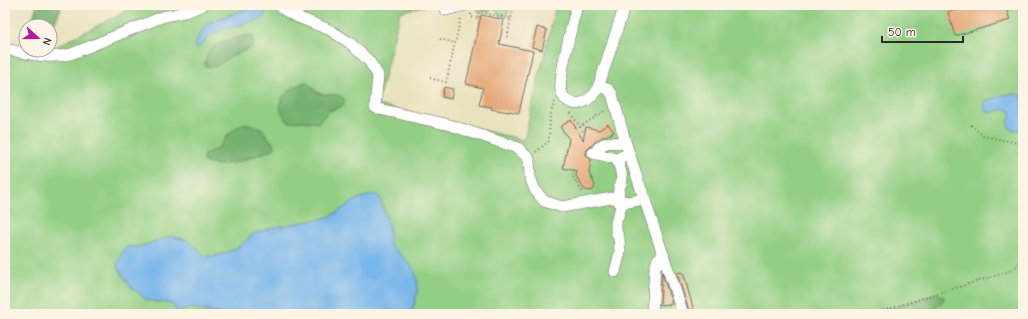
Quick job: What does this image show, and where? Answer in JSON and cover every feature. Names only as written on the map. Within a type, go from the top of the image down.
[{"type":"lane","points":[[5,49],[43,56],[59,57],[71,54],[162,17],[185,12],[203,5]]},
{"type":"lane","points":[[279,5],[295,16],[330,30],[350,43],[369,61],[378,75],[375,107],[378,109],[450,125],[496,139],[518,148],[529,159],[530,177],[535,190],[544,201],[562,207],[604,199],[618,199],[628,202],[645,199]]},
{"type":"lane","points":[[577,5],[562,73],[562,94],[575,103],[591,98],[597,91],[625,5]]},
{"type":"lane","points":[[446,10],[469,8]]},
{"type":"lane","points":[[598,86],[608,89],[612,94],[628,149],[683,314]]},
{"type":"lane","points":[[618,159],[594,153],[602,144],[608,142],[628,149]]},
{"type":"lane","points":[[618,159],[628,149]]},
{"type":"lane","points":[[615,272],[620,252],[616,222],[621,207],[618,199],[619,188],[622,181],[618,159]]},
{"type":"lane","points":[[652,314],[655,267],[658,260],[664,256]]},
{"type":"path","points":[[507,37],[514,5]]},
{"type":"path","points":[[469,8],[471,17]]},
{"type":"path","points":[[430,78],[446,82],[461,16],[478,19],[479,12],[511,19]]},
{"type":"path","points":[[440,39],[455,43]]},
{"type":"path","points":[[529,159],[549,141],[552,106],[562,94]]},
{"type":"path","points":[[562,94],[566,106],[583,132]]},
{"type":"path","points":[[580,127],[615,104]]},
{"type":"path","points":[[971,125],[983,136],[1023,144]]},
{"type":"path","points":[[575,170],[572,175],[584,194]]},
{"type":"path","points":[[872,314],[1007,272],[1023,259]]},
{"type":"green space","points":[[37,5],[62,5],[57,18],[33,18]]},
{"type":"green space","points":[[139,5],[428,5],[400,12],[377,105],[524,140],[556,5],[1023,5],[1023,314],[5,314],[5,46],[18,49],[18,58],[58,58],[58,46]]},
{"type":"green space","points":[[478,5],[510,5],[507,16],[497,14],[495,7],[492,7],[490,12],[478,10]]},
{"type":"green space","points":[[247,35],[254,37],[252,47],[230,57],[215,67],[205,66],[210,51],[219,43]]},
{"type":"green space","points":[[307,82],[315,91],[325,95],[337,95],[342,97],[344,99],[344,104],[343,106],[329,111],[318,123],[302,121],[288,122],[280,109],[281,100],[290,90]]},
{"type":"green space","points":[[245,123],[261,128],[276,147],[272,150],[230,164],[221,165],[204,162],[204,155],[220,146],[227,136],[236,128]]},
{"type":"green space","points":[[938,293],[944,297],[943,301],[927,314],[874,314]]},
{"type":"water","points":[[257,8],[266,11],[263,18],[225,29],[211,35],[198,48],[195,47],[200,33],[207,23],[240,11]]},
{"type":"water","points":[[1015,94],[1023,96],[1023,129],[1014,130],[1009,128],[1008,123],[1011,114],[1010,110],[1004,109],[990,113],[985,110],[984,104],[987,100],[1004,95]]},
{"type":"water","points":[[379,195],[389,226],[390,245],[407,261],[416,275],[417,291],[411,314],[224,314],[190,308],[178,313],[172,304],[147,300],[130,286],[117,266],[122,253],[127,247],[142,246],[171,236],[187,240],[204,255],[214,256],[226,253],[240,246],[255,233],[275,227],[331,216],[360,198]]},
{"type":"building","points":[[972,5],[1005,5],[1010,20],[955,36],[948,12]]},
{"type":"building","points":[[481,15],[504,20],[499,44],[533,51],[519,113],[491,109],[492,107],[479,105],[483,88],[466,84]]},
{"type":"building","points":[[537,27],[547,30],[542,50],[532,47]]},
{"type":"building","points":[[444,87],[453,89],[451,99],[442,97]]},
{"type":"building","points":[[571,120],[583,140],[586,127],[599,130],[608,124],[614,132],[597,140],[586,151],[586,155],[591,160],[589,173],[595,185],[593,190],[589,191],[584,189],[576,176],[577,171],[563,168],[569,139],[560,127]]},
{"type":"building","points":[[662,272],[672,304],[660,305]]},
{"type":"building","points":[[683,272],[695,314],[690,314],[677,273]]}]
